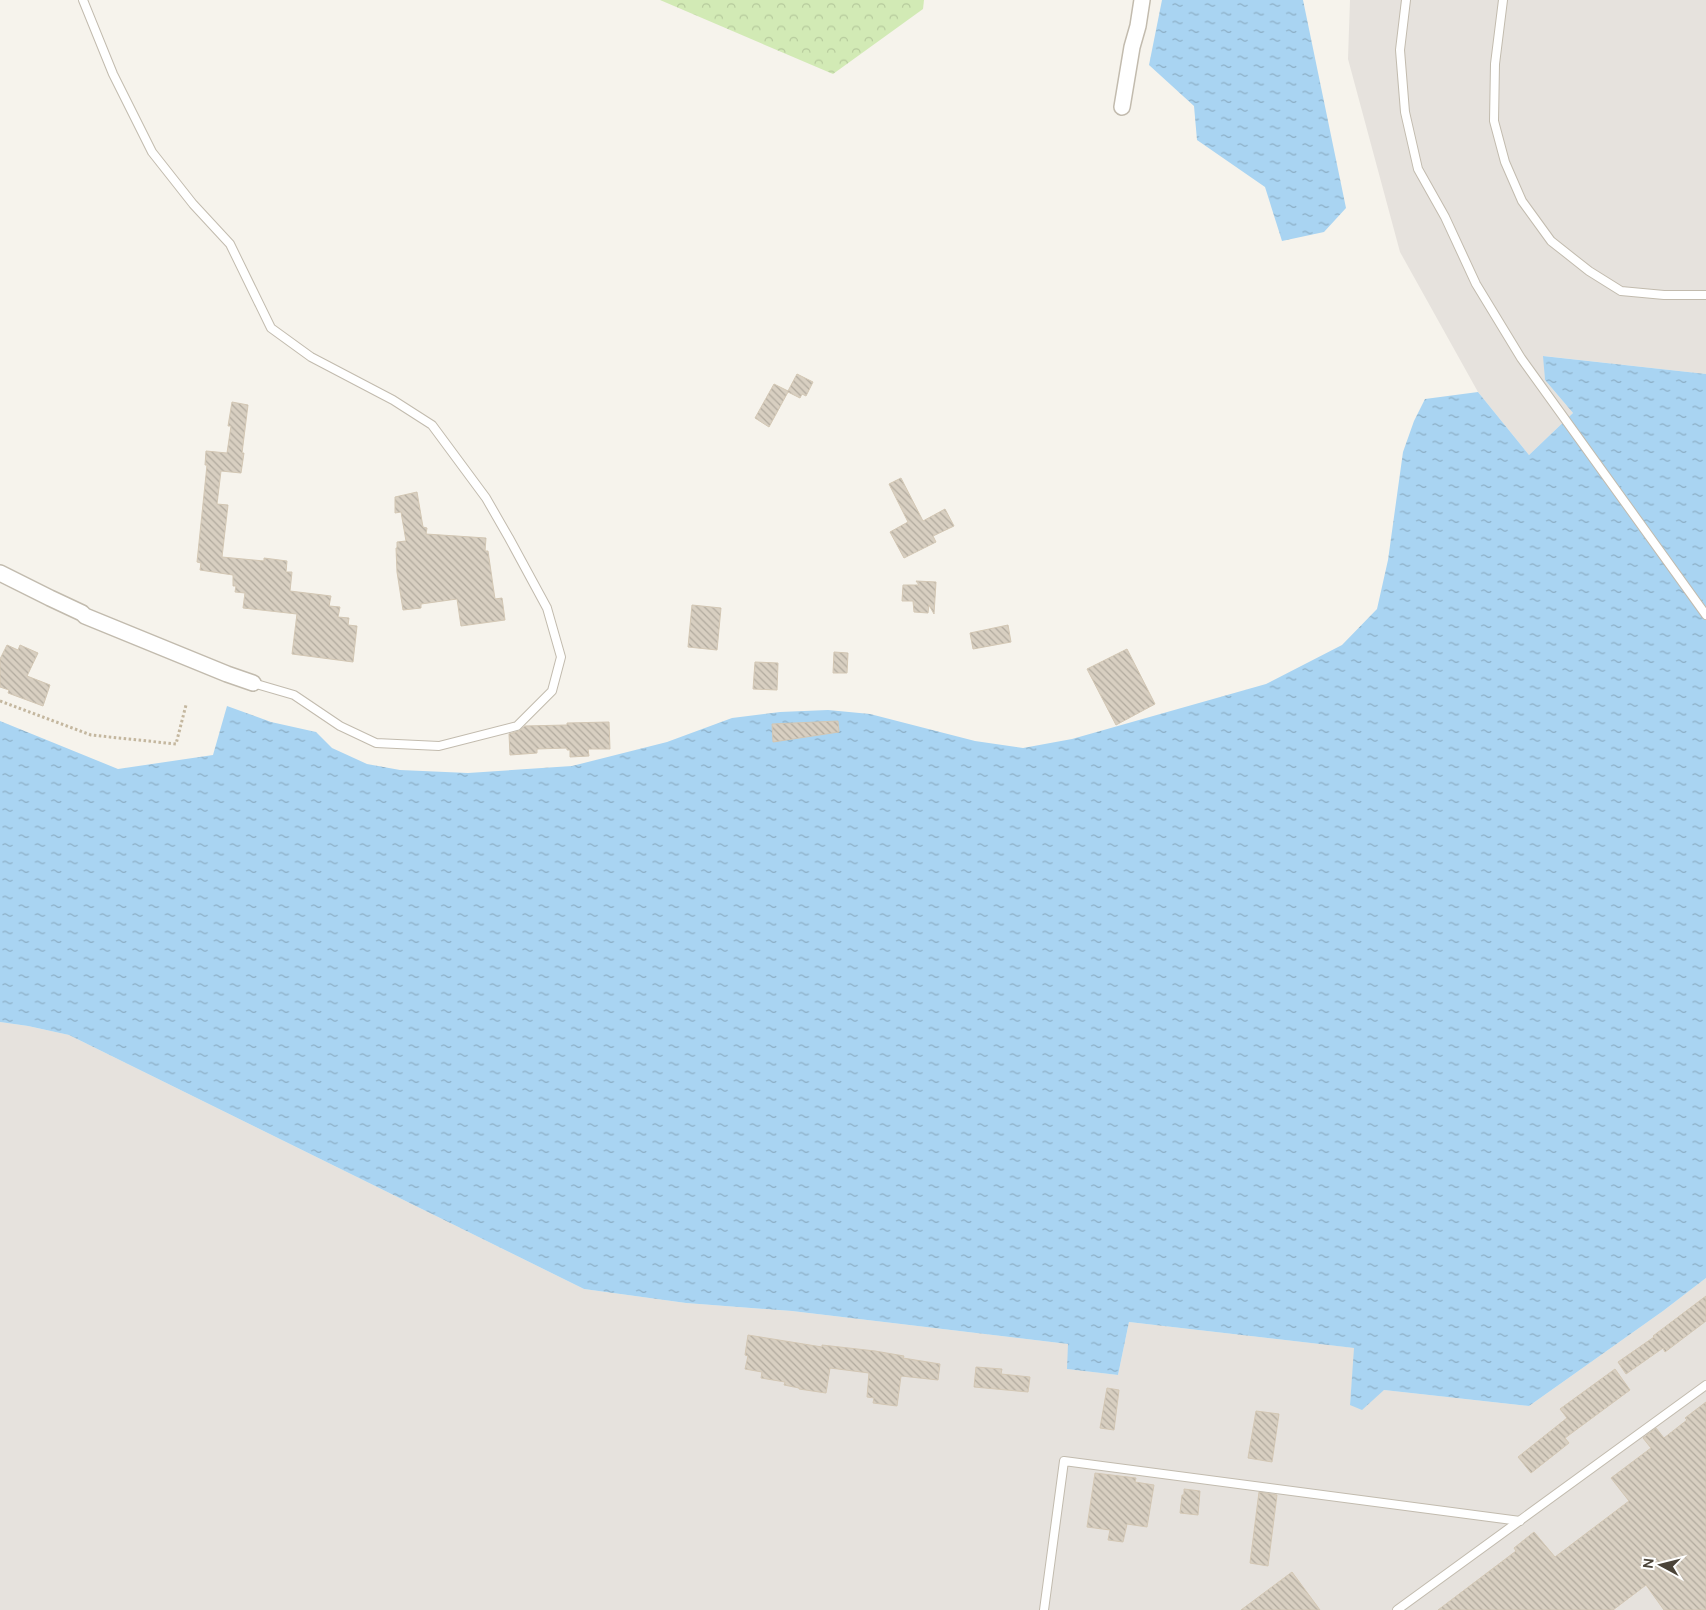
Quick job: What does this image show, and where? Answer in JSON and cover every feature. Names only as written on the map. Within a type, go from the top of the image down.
[{"type":"street","points":[[1122,107],[1142,0]]},
{"type":"street","points":[[0,573],[85,616],[254,683]]},
{"type":"lane","points":[[83,0],[112,74],[152,152],[193,204],[230,244],[271,328],[311,357],[393,400],[432,425],[486,498],[509,538],[547,608],[561,657],[552,691],[517,726],[438,746],[376,743],[340,726],[294,695],[254,683]]},
{"type":"lane","points":[[1406,0],[1400,50],[1405,112],[1418,169],[1445,217],[1476,284],[1521,358],[1706,614]]},
{"type":"lane","points":[[1502,0],[1495,64],[1494,120],[1505,162],[1522,201],[1551,240],[1589,271],[1621,291],[1664,295],[1706,295]]},
{"type":"lane","points":[[1397,1610],[1706,1385]]},
{"type":"lane","points":[[1044,1610],[1064,1461],[1520,1521]]},
{"type":"path","points":[[0,701],[91,734],[176,744],[186,705]]},
{"type":"shaded area","points":[[1350,0],[1706,0],[1706,374],[1544,356],[1545,380],[1573,413],[1529,455],[1478,392],[1400,252],[1348,59]]},
{"type":"shaded area","points":[[0,1022],[69,1035],[584,1289],[686,1303],[792,1311],[1068,1344],[1068,1369],[1118,1375],[1129,1322],[1355,1348],[1350,1405],[1384,1390],[1529,1406],[1663,1311],[1706,1278],[1706,1610],[0,1610]]},
{"type":"green space","points":[[660,0],[924,0],[923,9],[833,74]]},
{"type":"water","points":[[1162,0],[1303,0],[1346,208],[1324,232],[1282,241],[1265,187],[1197,140],[1194,106],[1149,65]]},
{"type":"water","points":[[1543,356],[1706,374],[1706,1278],[1663,1311],[1529,1406],[1384,1390],[1362,1410],[1350,1405],[1354,1348],[1129,1322],[1118,1375],[1067,1369],[1068,1344],[792,1311],[686,1303],[584,1289],[69,1035],[0,1022],[0,721],[118,769],[213,755],[227,706],[271,722],[316,732],[332,748],[367,764],[400,770],[468,773],[572,766],[667,742],[732,718],[780,712],[828,710],[870,714],[975,741],[1023,748],[1072,739],[1266,684],[1342,645],[1377,609],[1388,560],[1403,452],[1414,421],[1425,399],[1478,392],[1529,455],[1573,413],[1545,380]]},
{"type":"building","points":[[797,374],[813,382],[806,396],[802,394],[800,398],[788,392],[769,427],[755,418],[774,384],[788,391]]},
{"type":"building","points":[[232,402],[248,405],[241,473],[221,471],[217,504],[228,505],[222,557],[264,561],[264,558],[287,561],[286,572],[292,572],[290,591],[331,596],[329,606],[340,607],[338,617],[349,618],[348,625],[357,626],[353,662],[292,654],[297,614],[243,608],[245,593],[235,592],[236,586],[233,586],[233,575],[200,570],[201,563],[197,562],[207,465],[205,465],[206,451],[227,453],[231,426],[228,426]]},
{"type":"building","points":[[901,478],[923,521],[945,509],[954,526],[933,536],[936,542],[904,558],[890,532],[908,522],[889,484]]},
{"type":"building","points":[[417,492],[423,527],[427,528],[426,534],[486,538],[485,551],[488,551],[495,599],[502,598],[505,620],[461,626],[457,599],[421,604],[421,608],[403,610],[397,572],[396,548],[397,542],[406,541],[401,512],[395,513],[395,497]]},
{"type":"building","points":[[916,581],[936,582],[934,614],[929,605],[928,613],[914,612],[913,601],[902,601],[903,585],[919,585]]},
{"type":"building","points":[[692,605],[721,608],[717,650],[688,647]]},
{"type":"building","points":[[1008,625],[1011,642],[973,649],[970,633]]},
{"type":"building","points":[[7,645],[18,650],[20,645],[38,653],[27,676],[50,685],[43,706],[8,693],[9,690],[0,687],[0,659]]},
{"type":"building","points":[[1127,649],[1155,704],[1116,725],[1087,669]]},
{"type":"building","points":[[834,652],[848,653],[847,673],[833,673]]},
{"type":"building","points":[[755,662],[778,663],[777,690],[753,689]]},
{"type":"building","points":[[838,721],[839,732],[773,742],[772,724]]},
{"type":"building","points":[[609,722],[610,749],[588,749],[589,756],[570,757],[570,750],[567,750],[567,748],[537,749],[537,753],[510,755],[509,734],[519,731],[525,726]]},
{"type":"building","points":[[1706,1296],[1706,1321],[1665,1352],[1663,1348],[1626,1374],[1618,1362],[1654,1337]]},
{"type":"building","points":[[748,1335],[822,1347],[822,1345],[875,1351],[940,1364],[938,1380],[901,1376],[897,1406],[873,1403],[874,1398],[867,1397],[869,1373],[830,1368],[826,1393],[799,1389],[784,1385],[785,1382],[761,1378],[762,1372],[745,1369],[748,1356],[745,1355]]},
{"type":"building","points":[[976,1367],[1002,1369],[1001,1374],[1030,1377],[1028,1392],[974,1387]]},
{"type":"building","points":[[1615,1369],[1630,1390],[1565,1438],[1569,1443],[1531,1473],[1518,1457],[1567,1418],[1560,1409]]},
{"type":"building","points":[[1107,1388],[1119,1390],[1114,1430],[1100,1428]]},
{"type":"building","points":[[1706,1402],[1706,1610],[1664,1610],[1646,1585],[1613,1610],[1438,1610],[1516,1551],[1514,1548],[1534,1532],[1555,1557],[1629,1501],[1611,1478],[1651,1448],[1643,1438],[1656,1428],[1664,1438],[1687,1420],[1685,1418]]},
{"type":"building","points":[[1256,1411],[1279,1414],[1272,1462],[1248,1458]]},
{"type":"building","points":[[1095,1473],[1136,1478],[1135,1482],[1154,1485],[1147,1527],[1127,1524],[1123,1542],[1108,1540],[1110,1530],[1087,1527]]},
{"type":"building","points":[[1184,1489],[1200,1491],[1198,1515],[1180,1513]]},
{"type":"building","points":[[1259,1492],[1277,1495],[1268,1566],[1250,1563]]},
{"type":"building","points":[[1292,1572],[1320,1610],[1241,1610]]}]
